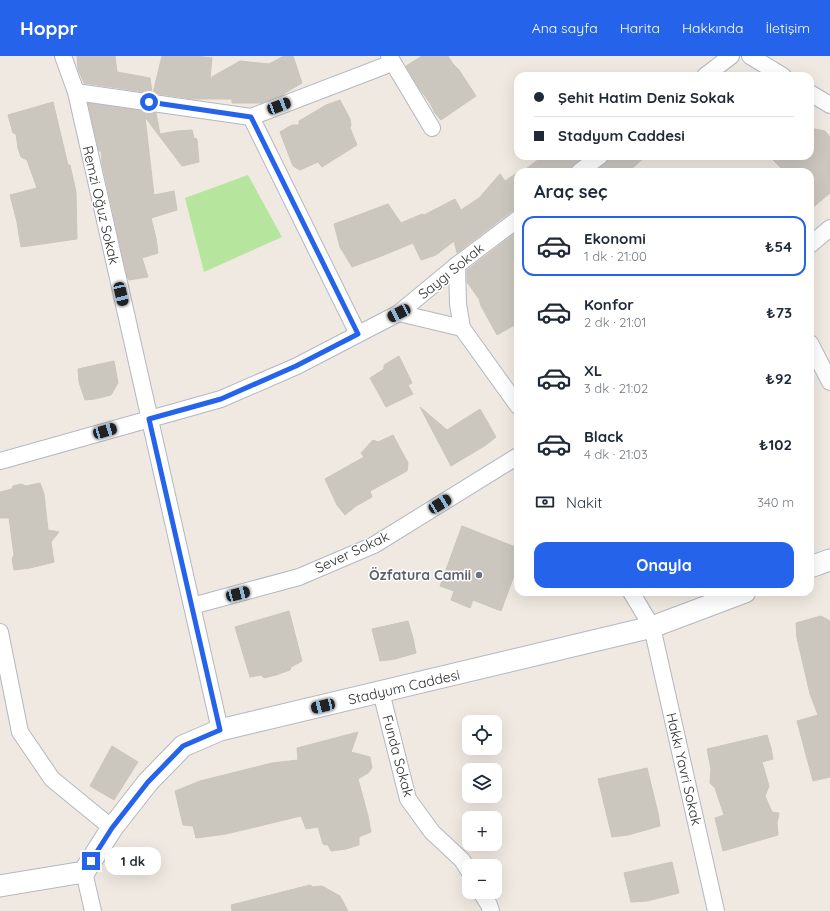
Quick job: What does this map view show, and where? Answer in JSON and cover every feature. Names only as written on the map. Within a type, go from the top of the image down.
[{"type":"street","name":"Remzi Oğuz Sokak","points":[[63,56],[76,92],[220,730]]},
{"type":"street","points":[[710,72],[731,56]]},
{"type":"street","points":[[750,56],[776,72]]},
{"type":"street","points":[[76,92],[251,117],[390,59],[432,128]]},
{"type":"street","points":[[814,95],[830,105]]},
{"type":"street","points":[[251,117],[358,334]]},
{"type":"street","points":[[584,168],[595,160]]},
{"type":"street","name":"Saygı Sokak","points":[[0,461],[221,399],[296,366],[399,313],[457,265],[514,222]]},
{"type":"street","points":[[814,242],[830,228]]},
{"type":"street","points":[[457,265],[458,304],[462,328],[514,400]]},
{"type":"street","points":[[399,313],[462,328]]},
{"type":"street","points":[[814,351],[830,382]]},
{"type":"street","name":"Sever Sokak","points":[[192,606],[299,577],[374,545],[514,458]]},
{"type":"street","points":[[814,566],[830,560]]},
{"type":"street","name":"Hakkı Yavri Sokak","points":[[633,596],[652,627],[716,911]]},
{"type":"street","name":"Stadyum Caddesi","points":[[84,872],[112,828],[148,782],[183,746],[220,730],[652,627],[734,596]]},
{"type":"street","points":[[0,632],[20,732],[52,778],[112,828]]},
{"type":"street","name":"Funda Sokak","points":[[381,692],[408,799],[432,832],[462,860]]},
{"type":"street","points":[[0,886],[84,872],[93,911]]},
{"type":"street","points":[[486,899],[491,911]]},
{"type":"green space","points":[[248,175],[282,237],[204,272],[185,198]]},
{"type":"building","points":[[77,56],[115,56],[117,72],[150,78],[152,93],[84,83],[78,69]]},
{"type":"building","points":[[162,56],[196,56],[212,58],[210,78],[240,61],[269,64],[284,56],[293,56],[302,83],[280,96],[261,103],[232,103],[232,99],[193,99],[153,93]]},
{"type":"building","points":[[422,56],[448,56],[476,96],[441,120],[435,113],[406,66]]},
{"type":"building","points":[[340,100],[350,119],[350,128],[357,145],[322,167],[318,162],[300,170],[293,166],[280,132],[292,125],[299,125],[299,121],[326,105]]},
{"type":"building","points":[[53,102],[76,192],[77,239],[21,247],[17,222],[10,195],[37,188],[27,160],[21,157],[16,134],[13,133],[8,115]]},
{"type":"building","points":[[88,103],[156,113],[160,134],[192,130],[194,138],[197,139],[199,162],[182,166],[145,117],[154,195],[174,191],[177,210],[151,218],[158,253],[142,258],[148,277],[129,280],[127,276],[102,163],[101,151],[99,151]]},
{"type":"building","points":[[814,129],[825,131],[830,137],[830,193],[814,207],[814,168],[781,168],[773,160],[814,160]]},
{"type":"building","points":[[538,160],[579,160],[572,168],[527,168]]},
{"type":"building","points":[[607,160],[642,160],[632,168],[600,168]]},
{"type":"building","points":[[500,174],[505,181],[514,175],[514,211],[457,253],[454,241],[436,255],[421,260],[413,243],[352,267],[340,247],[334,224],[388,204],[401,223],[422,214],[424,215],[455,199],[461,210],[479,198]]},
{"type":"building","points":[[514,234],[514,325],[497,335],[481,306],[479,299],[467,282],[467,270]]},
{"type":"building","points":[[399,356],[412,383],[408,385],[413,394],[386,407],[370,378],[384,369],[384,365]]},
{"type":"building","points":[[114,361],[118,383],[111,395],[85,400],[79,382],[78,369]]},
{"type":"building","points":[[420,407],[447,430],[480,409],[496,437],[486,445],[451,466]]},
{"type":"building","points":[[393,435],[408,463],[407,471],[370,491],[372,497],[356,506],[345,515],[337,505],[325,479],[364,457],[361,453],[373,440],[378,442]]},
{"type":"building","points":[[40,483],[44,494],[48,530],[59,532],[51,542],[54,562],[14,570],[12,559],[14,555],[9,518],[0,518],[0,492],[12,489],[13,486],[21,484],[26,486]]},
{"type":"building","name":"Özfatura Camii","points":[[462,526],[514,546],[514,576],[501,611],[473,600],[470,608],[451,600],[454,591],[440,586]]},
{"type":"building","points":[[289,611],[302,661],[291,667],[290,670],[276,675],[264,678],[261,675],[250,677],[235,627]]},
{"type":"building","points":[[821,616],[830,621],[830,777],[813,781],[797,721],[818,715],[810,694],[797,638],[796,623]]},
{"type":"building","points":[[408,621],[416,653],[395,659],[380,661],[372,629]]},
{"type":"building","points":[[358,732],[351,752],[370,757],[372,768],[368,773],[358,779],[371,832],[359,837],[359,845],[331,851],[328,845],[323,844],[318,827],[306,829],[301,816],[226,834],[196,838],[193,826],[183,825],[175,791],[200,781],[272,763],[298,760],[297,748]]},
{"type":"building","points":[[767,735],[773,759],[762,762],[769,786],[765,796],[772,812],[779,813],[777,823],[778,835],[723,851],[715,818],[724,815],[715,788],[710,783],[711,769],[707,749]]},
{"type":"building","points":[[112,746],[138,762],[114,800],[90,786]]},
{"type":"building","points":[[647,768],[660,826],[628,835],[612,837],[598,779]]},
{"type":"building","points":[[672,862],[679,893],[647,901],[631,902],[624,873]]},
{"type":"building","points":[[310,885],[313,887],[322,886],[340,896],[348,911],[232,911],[231,905]]},
{"type":"place","name":"Özfatura Camii","points":[[479,575]]},
{"type":"route","points":[[91,861],[112,828],[148,782],[183,746],[220,730],[149,419],[221,399],[296,366],[358,334],[251,117],[149,102]]}]
